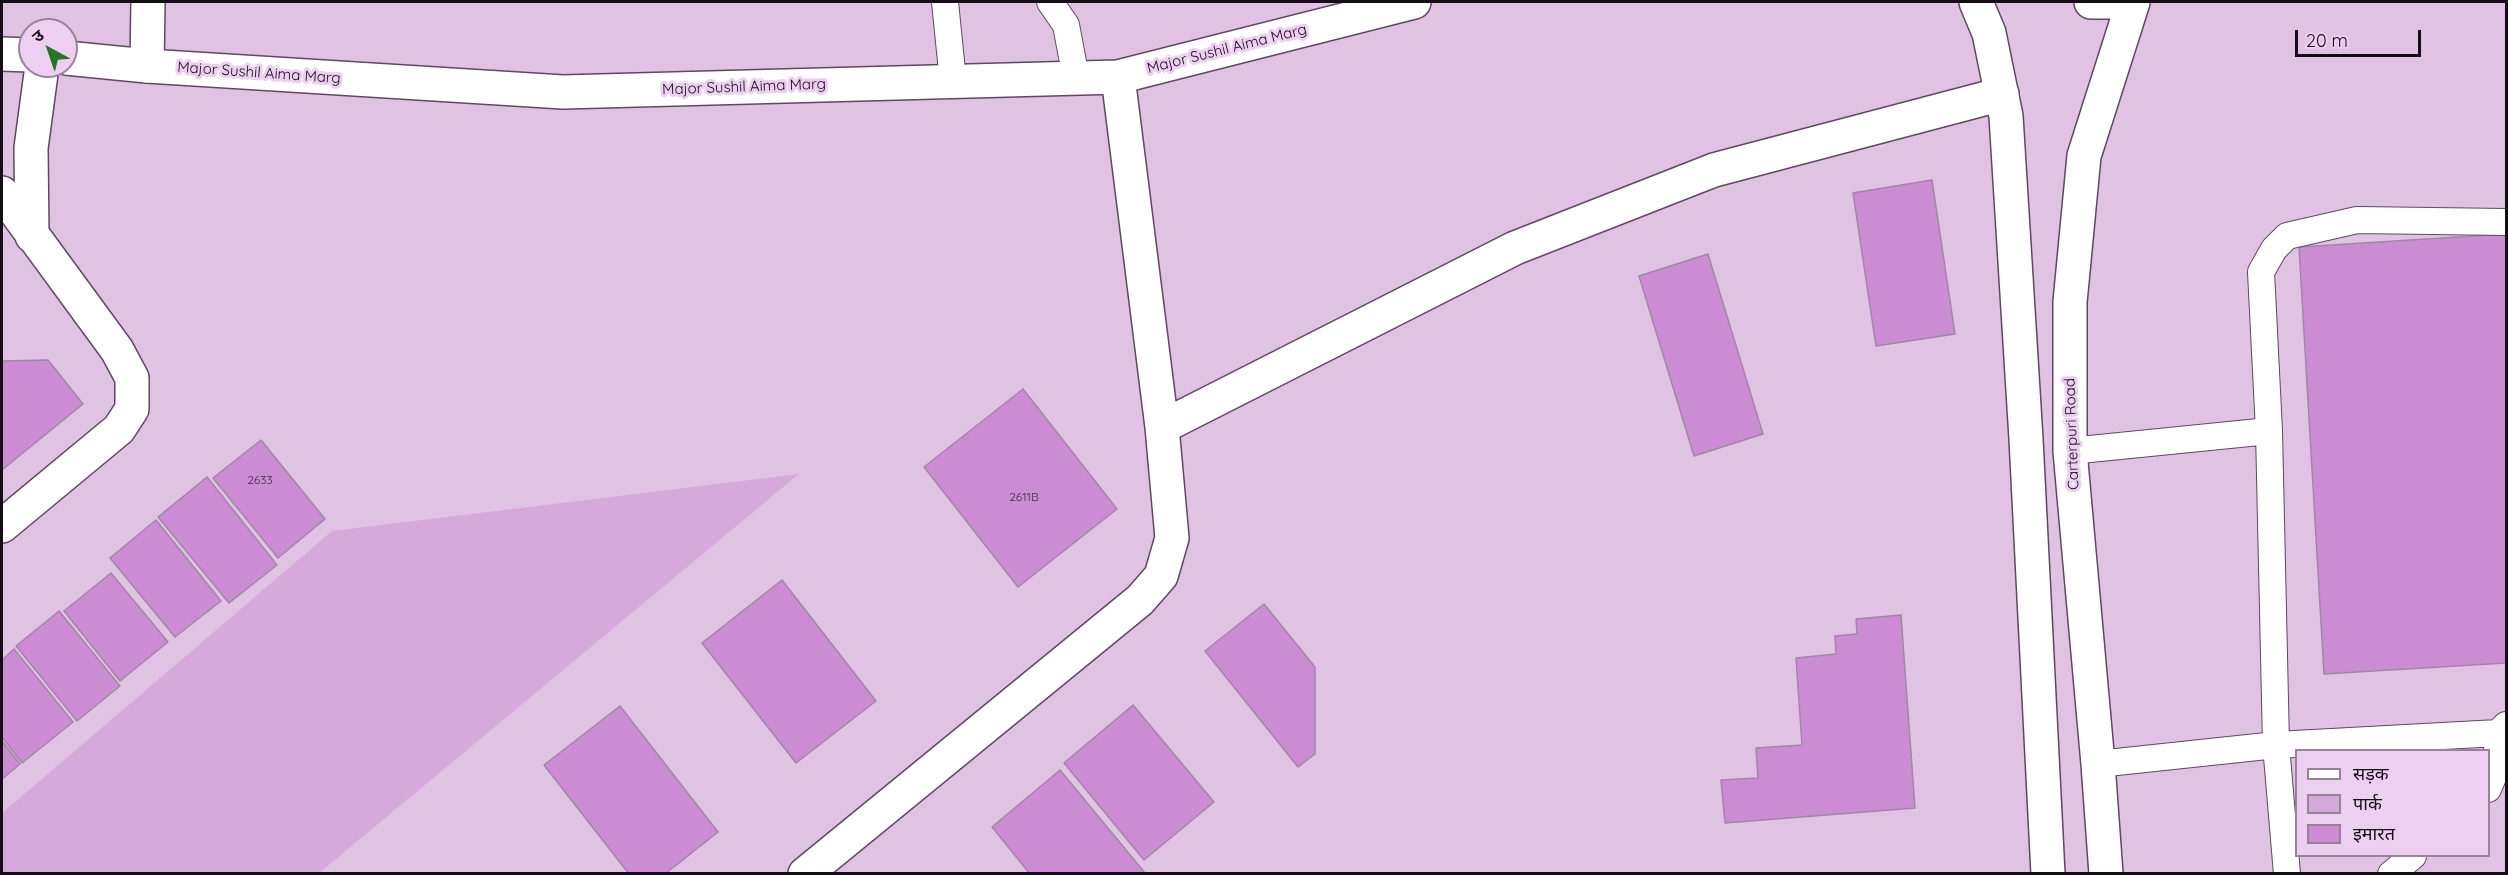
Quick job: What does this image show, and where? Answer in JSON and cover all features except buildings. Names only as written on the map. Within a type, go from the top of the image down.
[{"type":"street","points":[[147,66],[148,2]]},
{"type":"street","name":"Major Sushil Aima Marg","points":[[78,59],[147,66],[563,92],[1118,77],[1414,2]]},
{"type":"street","points":[[1976,2],[1989,33],[2006,116],[2026,439],[2048,873]]},
{"type":"street","points":[[2091,2],[2108,2]]},
{"type":"street","name":"Carterpuri Road","points":[[2106,873],[2070,451],[2070,302],[2084,156],[2133,2]]},
{"type":"street","points":[[2,54],[18,55]]},
{"type":"street","points":[[805,873],[1140,600],[1161,576],[1172,538],[1162,427],[1118,77]]},
{"type":"street","points":[[32,236],[31,148],[40,78]]},
{"type":"street","points":[[1162,427],[1515,248],[1714,171],[2002,94]]},
{"type":"street","points":[[2,193],[117,350],[132,378],[132,409],[119,429],[2,526]]},
{"type":"lane","points":[[945,2],[953,81]]},
{"type":"lane","points":[[1050,2],[1066,25],[1076,78]]},
{"type":"lane","points":[[2287,873],[2276,745],[2269,431],[2261,272],[2274,249],[2287,237],[2357,220],[2506,222]]},
{"type":"lane","points":[[2070,451],[2269,431]]},
{"type":"lane","points":[[2098,764],[2276,745],[2502,729],[2496,770],[2490,784]]},
{"type":"lane","points":[[2391,873],[2411,857]]},
{"type":"green space","points":[[799,474],[319,873],[2,873],[2,813],[332,531]]}]
